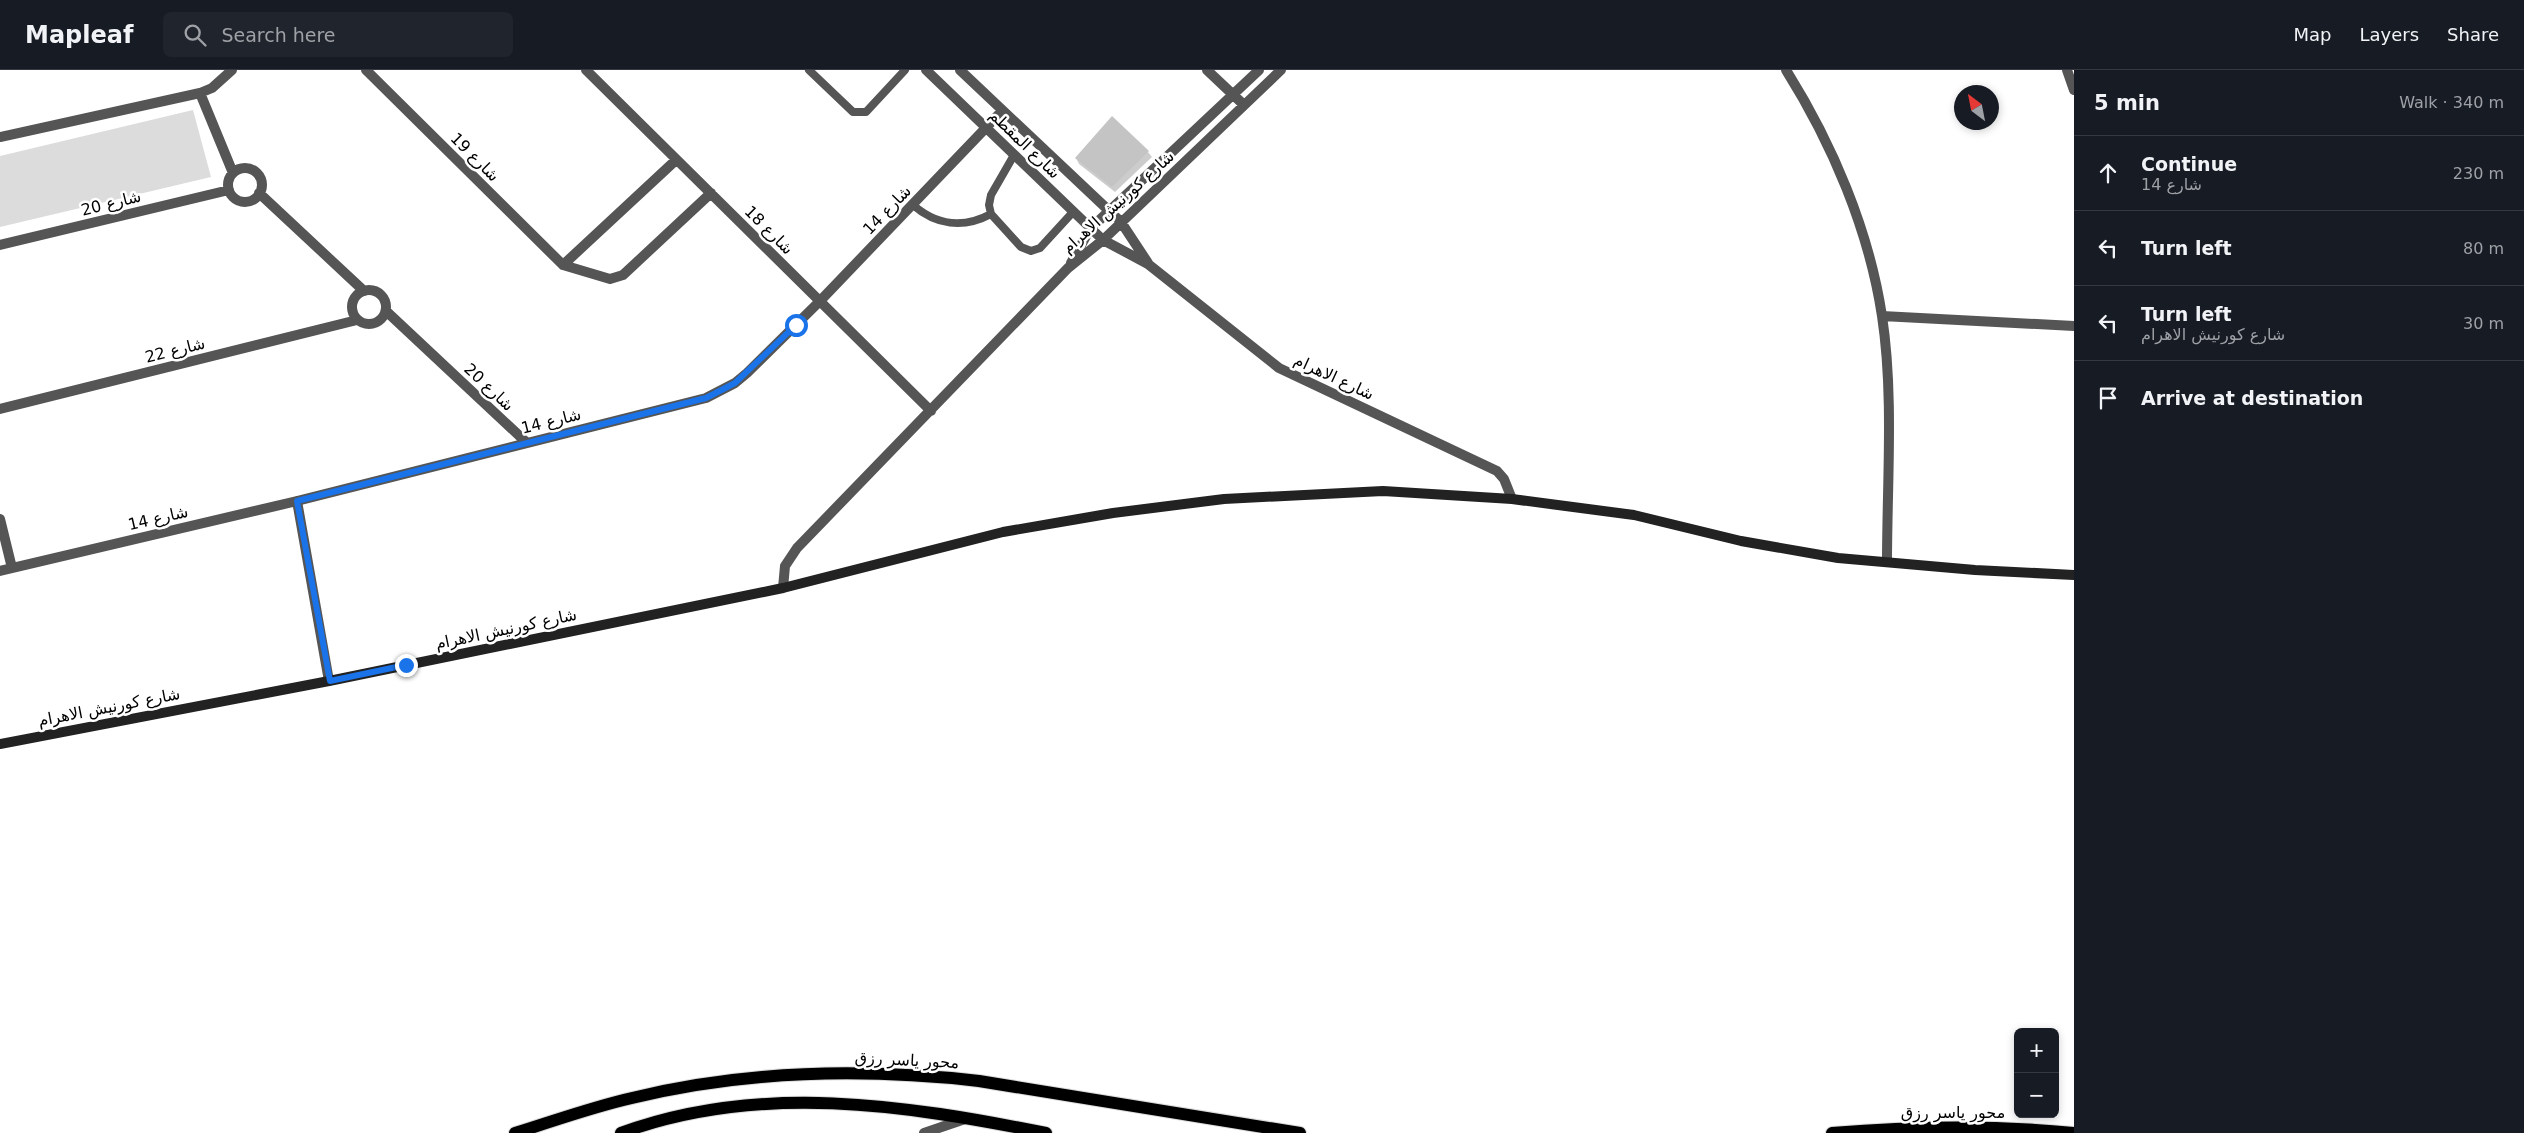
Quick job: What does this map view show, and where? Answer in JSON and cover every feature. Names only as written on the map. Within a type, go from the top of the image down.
[{"type":"main road","name":"محور ياسر رزق","points":[[515,1133],[631,1098],[675,1089],[762,1076],[850,1072],[936,1076],[980,1081],[1300,1133]]},
{"type":"main road","points":[[621,1133],[677,1116],[723,1106],[770,1102],[908,1109],[1046,1133]]},
{"type":"main road","name":"محور ياسر رزق","points":[[1832,1133],[2001,1128],[2074,1132]]},
{"type":"street","points":[[0,137],[200,93],[212,88],[232,70]]},
{"type":"street","name":"شارع 19","points":[[366,70],[563,265],[610,279],[623,275],[711,193]]},
{"type":"street","name":"شارع 18","points":[[586,70],[931,411]]},
{"type":"street","name":"شارع المقطم","points":[[926,70],[1103,240]]},
{"type":"street","name":"شارع المقطم","points":[[960,70],[1121,222]]},
{"type":"street","points":[[1207,70],[1244,105]]},
{"type":"street","name":"شارع كورنيش الاهرام","points":[[1068,268],[1090,229],[1108,210],[1259,70]]},
{"type":"street","name":"شارع كورنيش الاهرام","points":[[1068,268],[1103,240],[1281,70]]},
{"type":"street","points":[[1786,70],[1821,132],[1844,185],[1866,247],[1882,316],[1887,384],[1887,562]]},
{"type":"street","points":[[2066,70],[2074,90]]},
{"type":"street","points":[[200,93],[233,173]]},
{"type":"street","name":"شارع 14","points":[[0,571],[297,501],[706,398],[721,391],[747,373],[820,301],[1002,111]]},
{"type":"street","points":[[563,265],[676,160]]},
{"type":"street","points":[[245,168],[257,173],[261,181],[259,193],[253,200],[245,202],[236,200],[229,190],[229,181],[233,173],[245,168]]},
{"type":"street","name":"شارع 20","points":[[0,245],[229,190]]},
{"type":"street","points":[[259,193],[364,291],[379,293],[386,301],[386,311],[377,323],[366,324],[357,320],[352,306],[356,297],[364,291]]},
{"type":"street","name":"شارع الاهرام","points":[[1121,222],[1148,264]]},
{"type":"street","name":"شارع الاهرام","points":[[1103,240],[1148,264],[1279,368],[1487,466],[1504,479],[1512,499]]},
{"type":"street","points":[[783,588],[785,566],[790,556],[1068,268]]},
{"type":"street","name":"شارع 20","points":[[386,311],[527,443]]},
{"type":"street","points":[[1882,316],[2074,326]]},
{"type":"street","name":"شارع 22","points":[[0,409],[357,320]]},
{"type":"street","name":"شارع كورنيش الاهرام","points":[[0,744],[330,681],[783,588],[1003,532],[1169,505],[1280,495],[1383,490],[1512,499],[1604,510],[1789,550],[1975,570],[2074,575]]},
{"type":"street","points":[[297,501],[330,681]]},
{"type":"street","points":[[0,518],[12,568]]},
{"type":"street","points":[[924,1133],[968,1118]]},
{"type":"lane","points":[[808,70],[853,112],[859,114],[866,112],[906,70]]},
{"type":"lane","points":[[1014,155],[991,195],[989,206],[991,214],[1022,247],[1031,251],[1040,248],[1073,212]]},
{"type":"lane","points":[[913,204],[930,217],[950,223],[971,222],[991,214]]},
{"type":"shaded area","points":[[193,110],[211,177],[0,227],[0,156]]},
{"type":"building","points":[[1112,116],[1149,151],[1112,187],[1075,158]]},
{"type":"route","points":[[406,665],[330,681],[297,501],[706,398],[735,383],[796,325]]}]
